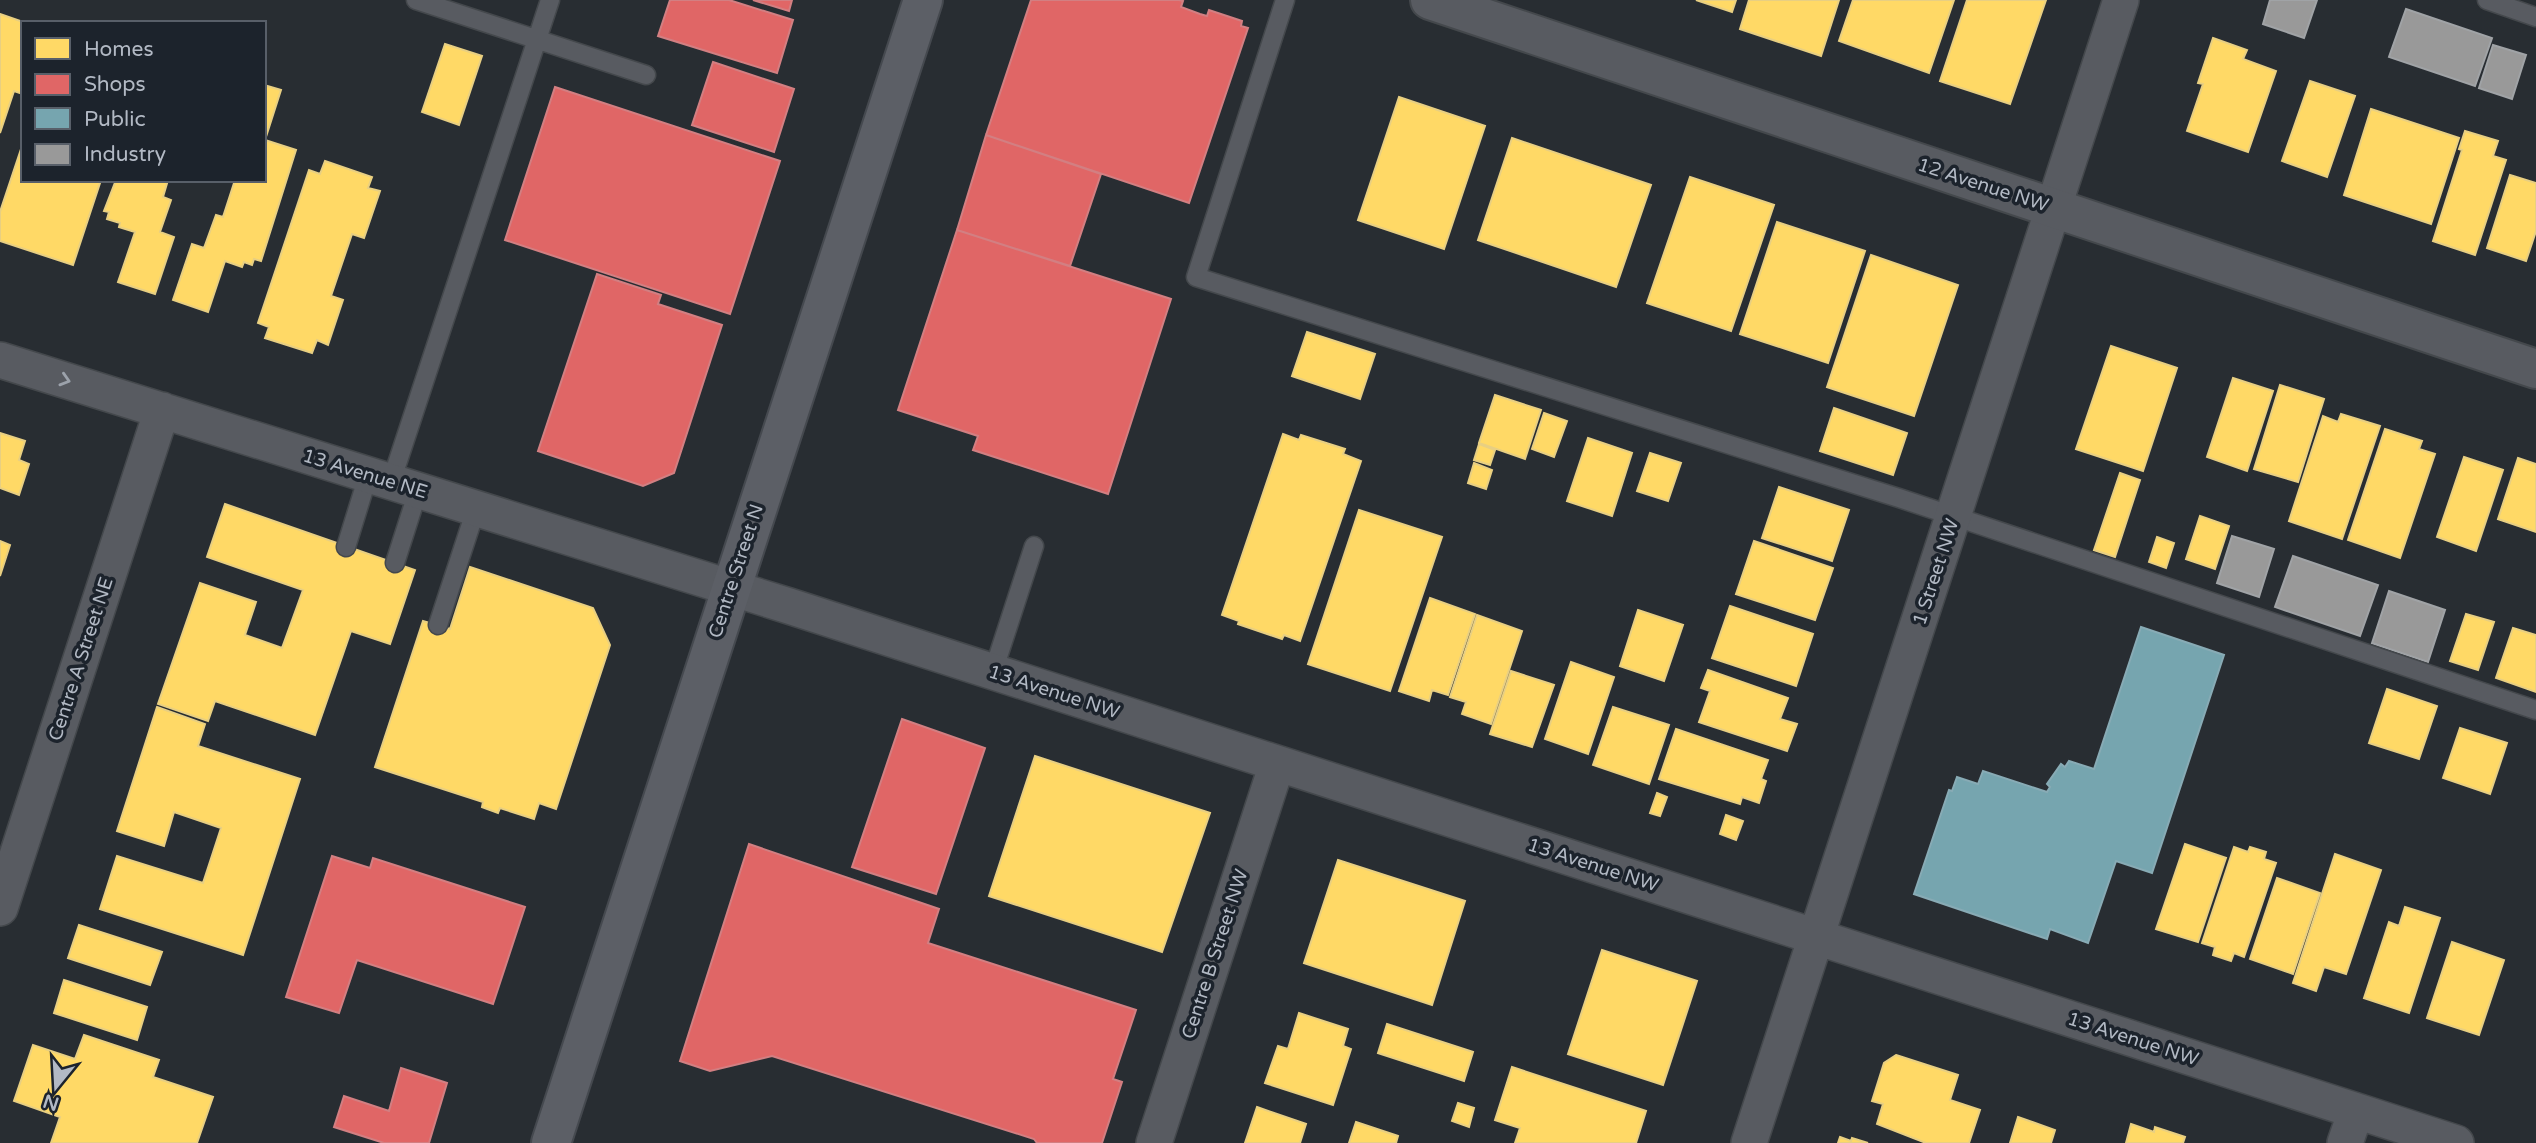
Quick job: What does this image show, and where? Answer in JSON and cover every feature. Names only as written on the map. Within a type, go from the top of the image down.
[{"type":"main road","name":"Centre Street N","points":[[551,1143],[923,0]]},
{"type":"street","name":"12 Avenue NW","points":[[1430,0],[2536,369]]},
{"type":"street","name":"1 Street NW","points":[[1749,1143],[2122,0]]},
{"type":"street","name":"13 Avenue NE","points":[[0,360],[731,588]]},
{"type":"street","name":"Centre A Street NE","points":[[0,908],[162,410]]},
{"type":"street","name":"13 Avenue NW","points":[[731,588],[1816,937],[2351,1127],[2456,1143]]},
{"type":"street","name":"Centre B Street NW","points":[[1153,1143],[1278,764]]},
{"type":"lane","points":[[416,0],[646,75]]},
{"type":"lane","points":[[346,547],[392,483],[550,0]]},
{"type":"lane","points":[[1285,0],[1196,277],[1899,498],[2536,710]]},
{"type":"lane","points":[[2487,0],[2536,17]]},
{"type":"lane","points":[[392,483],[395,563]]},
{"type":"lane","points":[[438,625],[476,509]]},
{"type":"lane","points":[[993,672],[1034,546]]},
{"type":"building: Homes","points":[[1696,0],[1736,0],[1732,12]]},
{"type":"building: Homes","points":[[1749,0],[1839,0],[1821,56],[1740,29]]},
{"type":"building: Homes","points":[[1853,0],[1954,0],[1929,73],[1839,41]]},
{"type":"building: Homes","points":[[1967,0],[2046,0],[2010,104],[1940,81]]},
{"type":"building: Homes","points":[[0,14],[21,21],[21,93],[14,91],[0,133]]},
{"type":"building: Homes","points":[[2213,38],[2247,50],[2243,59],[2276,71],[2248,152],[2187,131],[2203,84],[2198,83]]},
{"type":"building: Homes","points":[[445,44],[482,56],[459,125],[422,112]]},
{"type":"building: Homes","points":[[2310,81],[2355,96],[2327,177],[2282,161]]},
{"type":"building: Homes","points":[[266,86],[281,90],[266,137]]},
{"type":"building: Homes","points":[[1399,97],[1485,126],[1444,249],[1358,220]]},
{"type":"building: Homes","points":[[2371,109],[2459,138],[2431,224],[2344,195]]},
{"type":"building: Homes","points":[[2465,131],[2498,141],[2493,156],[2506,160],[2475,255],[2433,241],[2462,150],[2459,149]]},
{"type":"building: Homes","points":[[1512,138],[1651,185],[1616,287],[1478,240]]},
{"type":"building: Homes","points":[[266,140],[296,150],[261,261],[254,259],[252,265],[244,262],[242,267],[225,261],[208,312],[173,300],[192,244],[204,248],[216,215],[223,217],[234,182],[266,182]]},
{"type":"building: Homes","points":[[21,149],[21,182],[100,182],[73,265],[0,241],[0,212]]},
{"type":"building: Homes","points":[[325,161],[372,177],[368,188],[380,191],[364,238],[352,234],[331,296],[343,300],[328,345],[317,340],[312,353],[265,338],[269,327],[258,323],[309,170],[320,174]]},
{"type":"building: Homes","points":[[2510,175],[2536,183],[2536,231],[2526,261],[2487,248]]},
{"type":"building: Homes","points":[[1690,177],[1774,205],[1731,331],[1647,303]]},
{"type":"building: Homes","points":[[115,182],[167,182],[163,197],[171,200],[160,232],[174,237],[155,294],[118,282],[135,232],[119,227],[120,223],[107,219],[109,212],[104,211]]},
{"type":"building: Homes","points":[[1777,222],[1865,251],[1828,363],[1740,334]]},
{"type":"building: Homes","points":[[1871,255],[1958,285],[1914,416],[1827,387]]},
{"type":"building: Homes","points":[[1307,332],[1375,354],[1360,399],[1292,376]]},
{"type":"building: Homes","points":[[2111,346],[2177,368],[2143,471],[2076,449]]},
{"type":"building: Homes","points":[[2233,378],[2273,391],[2247,471],[2207,457]]},
{"type":"building: Homes","points":[[2280,385],[2324,399],[2298,482],[2254,469]]},
{"type":"building: Homes","points":[[1495,395],[1541,410],[1525,459],[1479,443]]},
{"type":"building: Homes","points":[[1834,408],[1907,433],[1893,475],[1820,451]]},
{"type":"building: Homes","points":[[1544,413],[1567,421],[1554,457],[1532,449]]},
{"type":"building: Homes","points":[[2341,414],[2380,426],[2342,539],[2289,521],[2323,416],[2338,422]]},
{"type":"building: Homes","points":[[2385,429],[2422,441],[2419,449],[2435,454],[2400,558],[2348,540]]},
{"type":"building: Homes","points":[[0,433],[25,441],[19,460],[29,464],[19,495],[0,488]]},
{"type":"building: Homes","points":[[1283,434],[1299,440],[1301,435],[1345,449],[1343,454],[1361,461],[1300,641],[1284,635],[1282,639],[1238,624],[1239,621],[1222,615]]},
{"type":"building: Homes","points":[[1588,438],[1632,453],[1612,516],[1567,501]]},
{"type":"building: Homes","points":[[1479,444],[1495,450],[1490,465],[1474,460]]},
{"type":"building: Homes","points":[[1650,453],[1681,463],[1668,501],[1637,491]]},
{"type":"building: Homes","points":[[2464,457],[2503,470],[2476,551],[2437,537]]},
{"type":"building: Homes","points":[[2518,458],[2536,464],[2536,532],[2498,519]]},
{"type":"building: Homes","points":[[1474,463],[1492,470],[1486,489],[1468,483]]},
{"type":"building: Homes","points":[[2120,473],[2140,480],[2115,557],[2094,550]]},
{"type":"building: Homes","points":[[1779,487],[1849,510],[1832,561],[1762,538]]},
{"type":"building: Homes","points":[[225,504],[415,570],[390,644],[351,631],[315,735],[215,701],[208,721],[158,704],[200,583],[256,602],[245,635],[282,648],[303,590],[207,557]]},
{"type":"building: Homes","points":[[1359,510],[1442,537],[1390,691],[1308,664]]},
{"type":"building: Homes","points":[[2200,516],[2229,526],[2215,569],[2186,559]]},
{"type":"building: Homes","points":[[2157,537],[2174,543],[2166,568],[2149,562]]},
{"type":"building: Homes","points":[[0,541],[10,545],[0,576]]},
{"type":"building: Homes","points":[[1754,541],[1833,568],[1815,620],[1736,594]]},
{"type":"building: Homes","points":[[470,567],[593,608],[610,645],[556,809],[539,803],[534,819],[500,808],[498,813],[482,807],[483,802],[375,767],[423,621],[450,629]]},
{"type":"building: Homes","points":[[1430,598],[1475,614],[1448,695],[1432,690],[1429,701],[1399,691]]},
{"type":"building: Homes","points":[[1730,606],[1813,634],[1796,686],[1712,658]]},
{"type":"building: Homes","points":[[1638,610],[1683,625],[1664,681],[1620,666]]},
{"type":"building: Homes","points":[[2466,614],[2494,622],[2478,670],[2450,661]]},
{"type":"building: Homes","points":[[1477,615],[1522,631],[1491,724],[1462,714],[1466,702],[1450,697]]},
{"type":"building: Homes","points":[[2513,628],[2536,635],[2536,692],[2496,678]]},
{"type":"building: Homes","points":[[1571,662],[1614,677],[1588,754],[1545,739]]},
{"type":"building: Homes","points":[[1708,670],[1788,698],[1780,719],[1797,724],[1787,751],[1699,722],[1710,691],[1701,688]]},
{"type":"building: Homes","points":[[1511,671],[1554,685],[1532,747],[1490,734]]},
{"type":"building: Homes","points":[[2387,689],[2437,706],[2419,759],[2369,743]]},
{"type":"building: Homes","points":[[157,707],[205,724],[198,746],[300,779],[243,955],[100,909],[117,856],[203,883],[221,828],[174,812],[164,846],[117,831]]},
{"type":"building: Homes","points":[[1613,707],[1669,725],[1649,784],[1593,765]]},
{"type":"building: Homes","points":[[2460,728],[2507,743],[2490,794],[2443,778]]},
{"type":"building: Homes","points":[[1676,729],[1768,760],[1761,779],[1766,781],[1759,803],[1742,797],[1740,804],[1659,779]]},
{"type":"building: Homes","points":[[1035,756],[1210,813],[1162,952],[989,896]]},
{"type":"building: Homes","points":[[1657,793],[1667,797],[1660,816],[1650,813]]},
{"type":"building: Homes","points":[[1726,815],[1743,821],[1736,840],[1720,834]]},
{"type":"building: Homes","points":[[2185,844],[2226,858],[2198,942],[2156,929]]},
{"type":"building: Homes","points":[[2234,847],[2248,852],[2250,847],[2266,852],[2264,859],[2276,863],[2244,957],[2234,953],[2231,961],[2213,955],[2215,947],[2202,943]]},
{"type":"building: Homes","points":[[2335,854],[2381,870],[2346,974],[2324,967],[2316,991],[2293,983]]},
{"type":"building: Homes","points":[[1338,860],[1465,901],[1432,1005],[1304,963]]},
{"type":"building: Homes","points":[[2277,878],[2320,893],[2293,974],[2250,959]]},
{"type":"building: Homes","points":[[2405,907],[2440,918],[2409,1013],[2364,998],[2389,922],[2399,926]]},
{"type":"building: Homes","points":[[79,925],[162,952],[150,985],[68,958]]},
{"type":"building: Homes","points":[[2452,942],[2504,960],[2479,1035],[2427,1018]]},
{"type":"building: Homes","points":[[1602,950],[1697,981],[1663,1085],[1568,1054]]},
{"type":"building: Homes","points":[[64,980],[147,1007],[137,1040],[54,1013]]},
{"type":"building: Homes","points":[[1299,1013],[1348,1029],[1343,1046],[1351,1049],[1333,1105],[1265,1083],[1278,1046],[1288,1049]]},
{"type":"building: Homes","points":[[1387,1024],[1473,1052],[1464,1081],[1378,1053]]},
{"type":"building: Homes","points":[[84,1035],[159,1060],[153,1077],[213,1097],[197,1143],[51,1143],[60,1117],[14,1101],[33,1045],[75,1059]]},
{"type":"building: Homes","points":[[1896,1055],[1958,1075],[1950,1100],[1980,1110],[1969,1143],[1926,1143],[1877,1124],[1883,1104],[1872,1101],[1884,1063]]},
{"type":"building: Homes","points":[[1512,1067],[1646,1111],[1636,1143],[1515,1143],[1520,1128],[1495,1120]]},
{"type":"building: Homes","points":[[1458,1103],[1474,1108],[1469,1127],[1452,1121]]},
{"type":"building: Homes","points":[[1257,1107],[1306,1124],[1300,1143],[1245,1143]]},
{"type":"building: Homes","points":[[2018,1117],[2055,1130],[2051,1143],[2010,1143]]},
{"type":"building: Homes","points":[[1356,1122],[1398,1136],[1396,1143],[1349,1143]]},
{"type":"building: Homes","points":[[2131,1124],[2154,1132],[2155,1127],[2185,1137],[2183,1143],[2126,1143]]},
{"type":"building: Homes","points":[[1840,1137],[1851,1141],[1852,1138],[1868,1143],[1838,1143]]},
{"type":"building: Shops","points":[[670,0],[729,0],[793,20],[777,73],[658,36]]},
{"type":"building: Shops","points":[[753,0],[792,0],[789,11]]},
{"type":"building: Shops","points":[[1031,0],[1179,0],[1183,1],[1181,7],[1207,16],[1209,10],[1242,21],[1241,26],[1248,28],[1189,203],[986,135]]},
{"type":"building: Shops","points":[[713,62],[794,89],[774,152],[692,125]]},
{"type":"building: Shops","points":[[555,87],[780,161],[730,314],[505,240]]},
{"type":"building: Shops","points":[[986,135],[1101,174],[1070,266],[957,230]]},
{"type":"building: Shops","points":[[957,230],[1171,299],[1108,494],[973,450],[978,436],[898,410]]},
{"type":"building: Shops","points":[[597,274],[661,295],[658,304],[722,325],[674,473],[643,486],[538,451]]},
{"type":"building: Shops","points":[[902,719],[985,748],[936,894],[852,867]]},
{"type":"building: Shops","points":[[749,844],[939,909],[928,943],[1136,1010],[1113,1079],[1122,1082],[1102,1143],[1037,1143],[1034,1139],[772,1056],[710,1071],[680,1061]]},
{"type":"building: Shops","points":[[332,856],[370,868],[373,858],[525,907],[493,1004],[357,960],[339,1013],[286,997]]},
{"type":"building: Shops","points":[[401,1068],[447,1083],[429,1143],[384,1143],[334,1127],[344,1096],[389,1111]]},
{"type":"building: Public","points":[[2141,627],[2224,655],[2152,873],[2116,861],[2088,943],[2050,929],[2047,939],[1914,894],[1949,790],[1952,791],[1957,777],[1978,784],[1983,771],[2047,792],[2050,787],[2047,784],[2061,764],[2065,767],[2069,761],[2094,769]]},
{"type":"building: Industry","points":[[2270,0],[2317,0],[2304,38],[2263,24]]},
{"type":"building: Industry","points":[[2406,9],[2492,38],[2475,86],[2389,57]]},
{"type":"building: Industry","points":[[2493,45],[2526,55],[2512,99],[2479,88]]},
{"type":"building: Industry","points":[[2232,536],[2274,549],[2259,597],[2217,583]]},
{"type":"building: Industry","points":[[2293,556],[2378,585],[2360,636],[2275,607]]},
{"type":"building: Industry","points":[[2389,591],[2445,610],[2428,662],[2372,643]]}]
